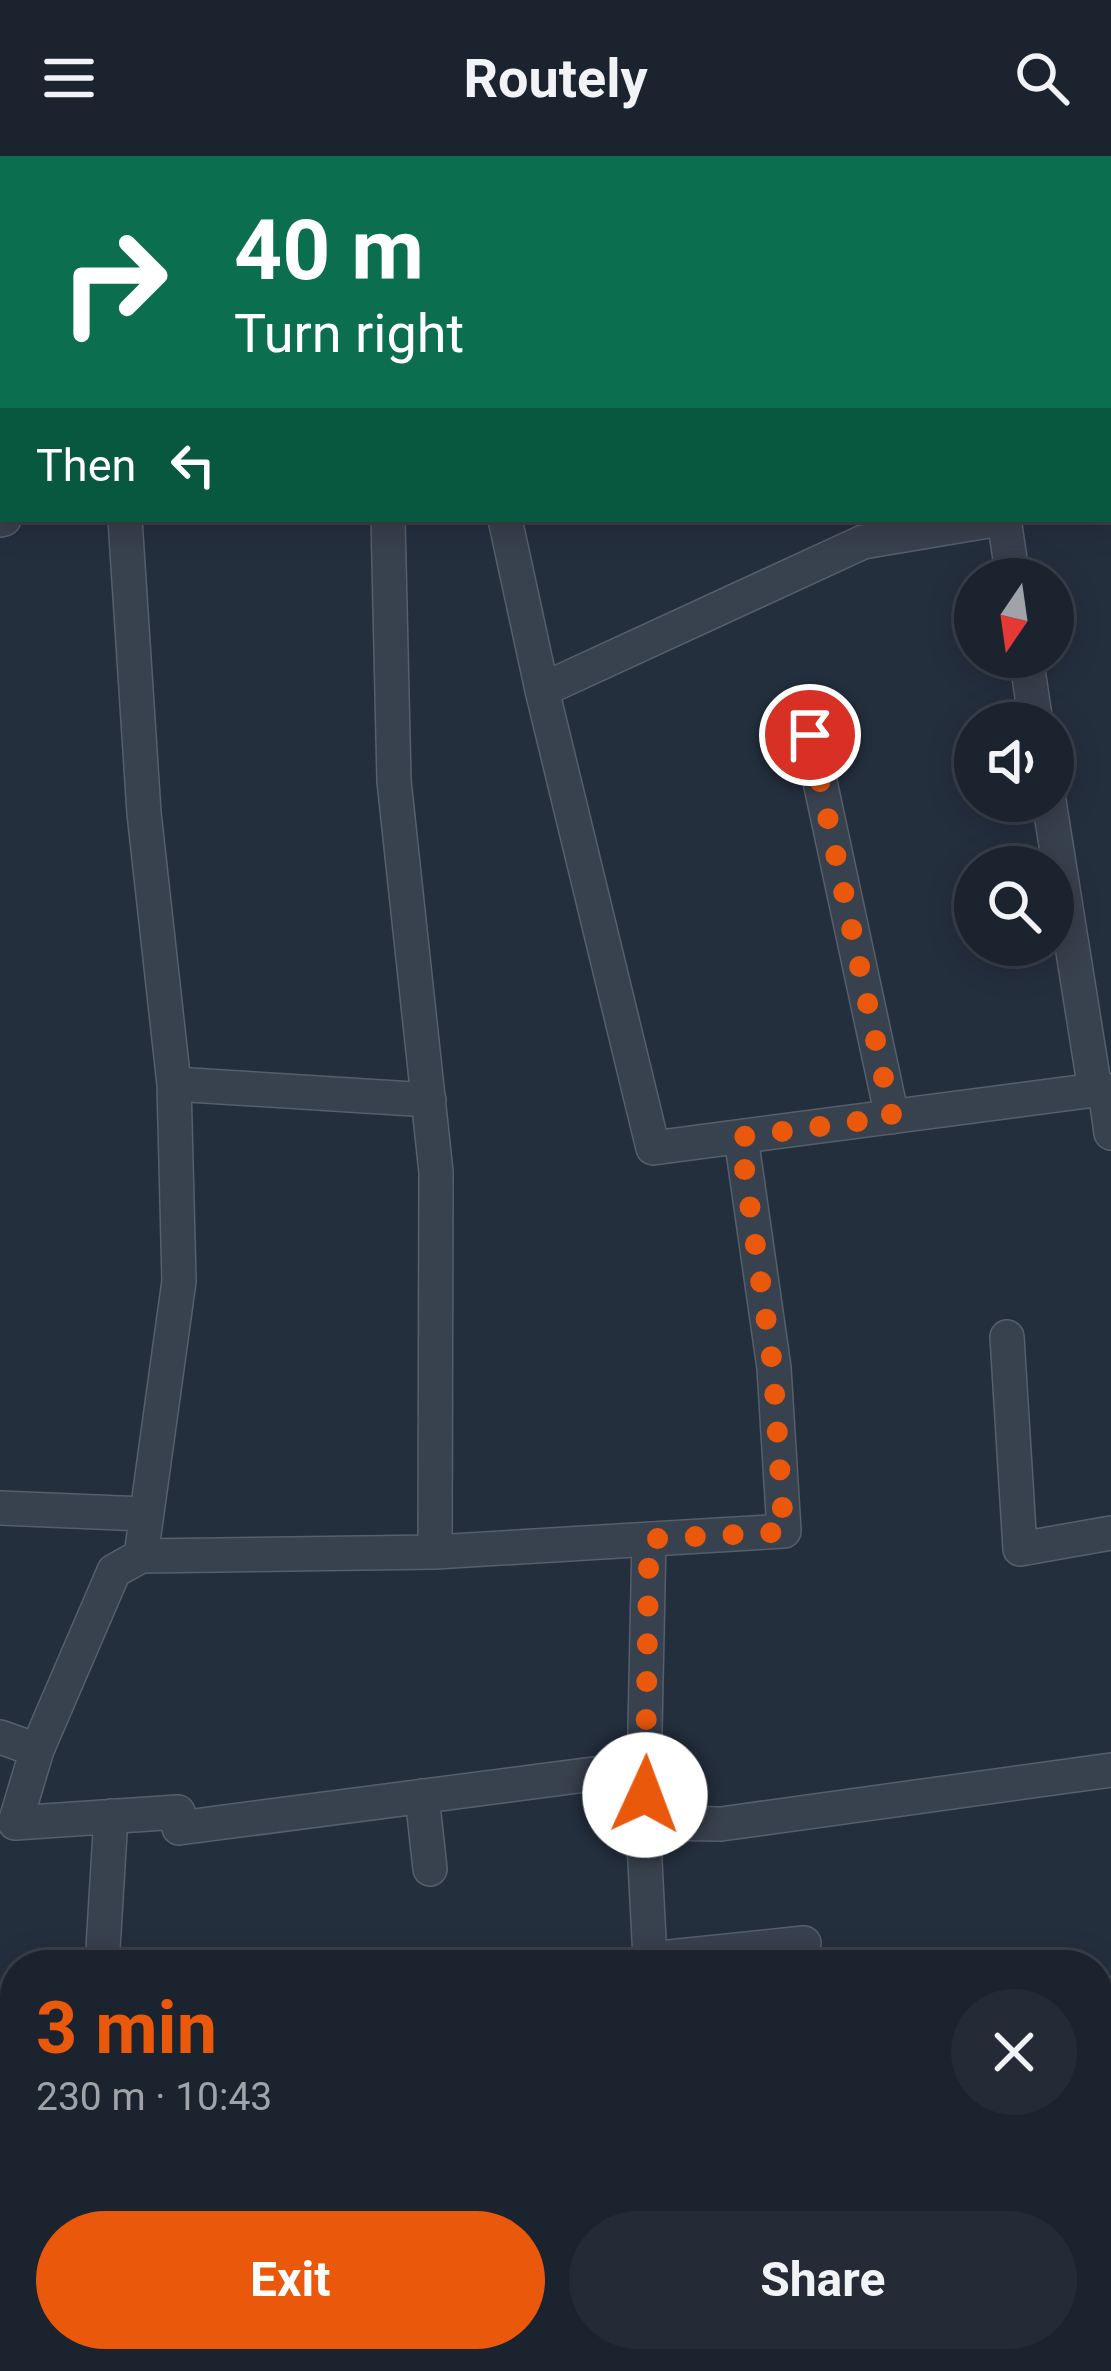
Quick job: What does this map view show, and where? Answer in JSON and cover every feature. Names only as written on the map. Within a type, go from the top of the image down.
[{"type":"street","points":[[125,522],[144,813],[174,1084],[179,1281],[141,1556]]},
{"type":"street","points":[[388,522],[394,781],[436,1172],[436,1552]]},
{"type":"street","points":[[506,522],[653,1148],[1095,1090],[1105,1090],[1111,1133]]},
{"type":"street","points":[[542,690],[863,542],[984,522]]},
{"type":"street","points":[[1003,522],[1009,558]]},
{"type":"street","points":[[810,735],[892,1117]]},
{"type":"street","points":[[1052,822],[1095,1090]]},
{"type":"street","points":[[174,1084],[429,1100]]},
{"type":"street","points":[[647,1767],[179,1828],[178,1812],[8,1825],[115,1571],[141,1556],[436,1552],[784,1532],[773,1368],[740,1137]]},
{"type":"street","points":[[1007,1337],[1020,1549],[1111,1533]]},
{"type":"street","points":[[0,1508],[144,1514]]},
{"type":"street","points":[[649,1539],[643,1823],[650,1950]]},
{"type":"street","points":[[0,1737],[37,1750]]},
{"type":"street","points":[[643,1823],[721,1824],[1111,1770]]},
{"type":"street","points":[[422,1796],[430,1869]]},
{"type":"street","points":[[103,1950],[111,1816]]},
{"type":"street","points":[[748,1950],[804,1943]]},
{"type":"route","points":[[645,1795],[649,1539],[784,1532],[773,1368],[740,1137],[892,1117],[810,735]]}]
